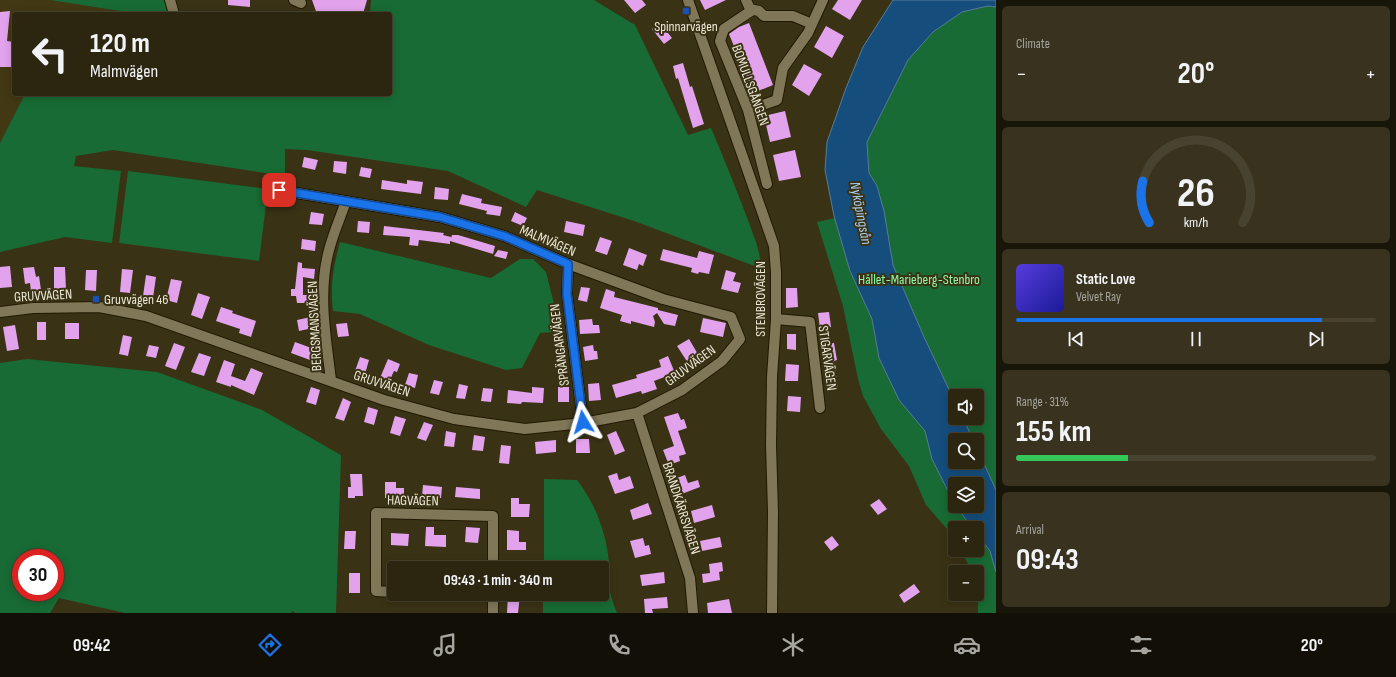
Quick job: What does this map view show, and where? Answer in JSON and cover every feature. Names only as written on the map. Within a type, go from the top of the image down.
[{"type":"street","points":[[170,0],[173,12]]},
{"type":"street","name":"STENBROVÄGEN","points":[[688,0],[774,246],[776,272],[776,319],[772,377],[771,437],[773,512],[772,613]]},
{"type":"street","points":[[748,110],[777,100],[783,68],[808,33],[823,0]]},
{"type":"street","name":"BOMULLSGÅNGEN","points":[[748,5],[759,10],[764,16],[793,16],[812,24]]},
{"type":"street","name":"BOMULLSGÅNGEN","points":[[748,5],[751,11],[724,29],[720,41],[748,110],[767,184]]},
{"type":"street","name":"MALMVÄGEN","points":[[279,190],[440,217],[504,236],[568,264],[663,300],[731,317],[740,339]]},
{"type":"street","name":"BERGSMANSVÄGEN","points":[[331,380],[323,290],[328,254],[346,201]]},
{"type":"street","name":"SPRÄNGARVÄGEN","points":[[568,264],[567,294],[583,422]]},
{"type":"street","name":"GRUVVÄGEN","points":[[0,312],[33,308],[99,307],[146,316],[331,380],[384,400],[454,419],[525,429],[583,422],[636,413],[682,390],[722,361],[740,339]]},
{"type":"street","name":"STIGARVÄGEN","points":[[776,319],[810,322],[820,408]]},
{"type":"street","name":"BRANDKÄRRSVÄGEN","points":[[636,413],[690,578],[694,613]]},
{"type":"street","name":"HAGVÄGEN","points":[[387,592],[376,591],[376,513],[493,516],[493,561]]},
{"type":"street","points":[[493,601],[493,613]]},
{"type":"shaded area","points":[[0,0],[50,0],[120,11],[12,12],[12,96],[24,96],[0,143]]},
{"type":"green space","points":[[50,0],[165,0],[168,12],[120,11]]},
{"type":"green space","points":[[371,0],[594,0],[635,25],[688,135],[711,128],[755,238],[760,256],[760,268],[634,221],[537,190],[526,207],[448,171],[307,150],[285,149],[285,176],[113,150],[76,156],[74,166],[121,171],[112,243],[65,237],[0,252],[0,143],[24,96],[392,96],[392,12],[370,12]]},
{"type":"green space","name":"Hållet-Marieberg-Stenbro","points":[[988,6],[996,7],[996,613],[978,613],[978,601],[984,601],[984,565],[968,565],[964,557],[984,557],[984,521],[948,521],[948,530],[926,505],[909,466],[881,429],[863,396],[843,306],[817,222],[881,208],[877,186],[869,173],[867,142],[908,60],[933,32],[962,12]]},
{"type":"green space","points":[[128,171],[268,189],[259,261],[119,243]]},
{"type":"green space","points":[[340,242],[491,278],[520,259],[533,259],[546,272],[554,304],[552,332],[540,333],[522,368],[506,370],[429,345],[360,314],[333,311],[333,276]]},
{"type":"green space","points":[[27,359],[157,372],[262,410],[341,455],[336,613],[295,613],[293,611],[291,613],[125,613],[64,599],[64,549],[12,549],[12,601],[57,601],[50,613],[0,613],[0,363]]},
{"type":"green space","points":[[544,479],[577,480],[589,498],[599,518],[608,551],[609,561],[544,561]]},
{"type":"green space","points":[[609,584],[611,597],[617,613],[543,613],[543,601],[609,601]]},
{"type":"water","name":"Nyköpingsån","points":[[893,0],[996,0],[996,7],[988,6],[962,12],[933,32],[908,60],[867,142],[869,173],[877,186],[884,211],[893,265],[924,337],[949,389],[948,425],[966,425],[970,433],[948,433],[948,469],[984,469],[984,463],[996,490],[996,572],[990,551],[984,543],[984,521],[967,521],[961,513],[984,513],[984,477],[948,477],[948,491],[932,459],[925,431],[899,400],[879,358],[872,319],[850,271],[834,216],[825,170],[827,142],[846,88],[863,47]]},
{"type":"building","points":[[228,0],[250,0],[250,7],[228,5]]},
{"type":"building","points":[[312,0],[367,0],[364,12],[316,12]]},
{"type":"building","points":[[624,0],[642,0],[646,5],[635,13]]},
{"type":"building","points":[[700,0],[726,0],[705,10]]},
{"type":"building","points":[[838,0],[862,0],[850,20],[832,9]]},
{"type":"building","points":[[10,11],[7,41],[12,42],[12,67],[0,67],[0,12]]},
{"type":"building","points":[[660,23],[672,38],[664,44],[652,29]]},
{"type":"building","points":[[749,23],[773,85],[753,93],[729,34],[739,27]]},
{"type":"building","points":[[826,26],[844,36],[832,58],[814,47]]},
{"type":"building","points":[[683,63],[704,124],[693,128],[673,66]]},
{"type":"building","points":[[804,64],[822,74],[809,96],[792,85]]},
{"type":"building","points":[[785,111],[791,137],[770,142],[764,116]]},
{"type":"building","points":[[795,150],[801,177],[779,181],[773,155]]},
{"type":"building","points":[[304,157],[318,160],[315,170],[302,167]]},
{"type":"building","points":[[334,161],[347,162],[346,174],[333,172]]},
{"type":"building","points":[[361,167],[372,169],[370,178],[359,176]]},
{"type":"building","points":[[382,180],[407,184],[407,180],[423,182],[421,194],[381,189]]},
{"type":"building","points":[[435,187],[449,189],[448,200],[434,199]]},
{"type":"building","points":[[462,194],[482,199],[481,203],[502,207],[500,216],[486,214],[487,211],[459,204]]},
{"type":"building","points":[[311,212],[324,214],[322,225],[309,224]]},
{"type":"building","points":[[515,212],[527,218],[523,226],[511,221]]},
{"type":"building","points":[[358,221],[370,222],[369,233],[357,232]]},
{"type":"building","points":[[566,221],[585,225],[583,236],[564,232]]},
{"type":"building","points":[[384,226],[444,233],[443,235],[451,238],[452,235],[458,235],[495,246],[493,254],[450,241],[450,244],[419,240],[418,246],[409,245],[410,237],[383,235]]},
{"type":"building","points":[[600,237],[612,241],[607,255],[595,251]]},
{"type":"building","points":[[302,239],[316,241],[315,251],[301,249]]},
{"type":"building","points":[[629,248],[647,255],[643,266],[639,264],[637,270],[623,265]]},
{"type":"building","points":[[663,249],[697,258],[699,251],[714,255],[709,274],[699,272],[698,274],[691,272],[692,268],[660,260]]},
{"type":"building","points":[[498,250],[508,252],[506,259],[494,256]]},
{"type":"building","points":[[298,262],[302,263],[302,268],[315,269],[314,279],[303,277],[303,295],[311,295],[311,303],[297,303],[296,296],[291,296],[291,289],[295,289]]},
{"type":"building","points":[[10,266],[12,287],[0,288],[0,267]]},
{"type":"building","points":[[34,267],[36,277],[39,276],[41,290],[31,292],[30,283],[25,284],[23,268]]},
{"type":"building","points":[[54,267],[65,267],[66,289],[54,289]]},
{"type":"building","points":[[122,269],[133,270],[130,293],[120,292]]},
{"type":"building","points":[[86,270],[97,270],[96,291],[85,290]]},
{"type":"building","points":[[726,270],[736,273],[733,281],[741,283],[738,293],[721,289]]},
{"type":"building","points":[[146,275],[156,277],[153,298],[143,296]]},
{"type":"building","points":[[171,279],[182,281],[177,303],[166,300]]},
{"type":"building","points":[[581,287],[590,288],[587,302],[578,300]]},
{"type":"building","points":[[786,288],[797,288],[798,307],[786,308]]},
{"type":"building","points":[[606,289],[615,292],[614,297],[658,308],[658,310],[678,315],[675,326],[664,324],[657,313],[653,316],[655,322],[654,327],[631,321],[631,324],[620,321],[622,315],[600,308]]},
{"type":"building","points":[[198,293],[210,297],[202,319],[191,315]]},
{"type":"building","points":[[221,307],[233,311],[232,313],[256,321],[251,337],[239,333],[240,329],[216,321]]},
{"type":"building","points":[[829,312],[831,327],[820,329],[818,313]]},
{"type":"building","points":[[311,317],[313,328],[299,331],[297,320]]},
{"type":"building","points":[[703,318],[726,323],[723,337],[700,332]]},
{"type":"building","points":[[592,319],[593,325],[599,325],[600,333],[580,334],[579,320]]},
{"type":"building","points":[[37,322],[46,322],[46,340],[37,340]]},
{"type":"building","points":[[65,323],[79,323],[79,339],[65,339]]},
{"type":"building","points":[[347,323],[349,336],[338,337],[336,324]]},
{"type":"building","points":[[15,325],[19,349],[7,351],[3,327]]},
{"type":"building","points":[[787,334],[796,334],[796,350],[787,349]]},
{"type":"building","points":[[123,335],[132,337],[128,356],[119,354]]},
{"type":"building","points":[[689,339],[699,356],[688,363],[677,346]]},
{"type":"building","points":[[295,342],[314,349],[310,360],[291,353]]},
{"type":"building","points":[[174,343],[185,347],[176,370],[165,366]]},
{"type":"building","points":[[834,343],[837,360],[834,361],[838,389],[827,391],[822,344]]},
{"type":"building","points":[[149,345],[159,347],[156,358],[146,356]]},
{"type":"building","points":[[593,345],[594,351],[597,351],[598,359],[585,361],[583,347]]},
{"type":"building","points":[[199,353],[211,357],[204,376],[191,372]]},
{"type":"building","points":[[668,356],[675,373],[654,381],[657,389],[642,394],[641,391],[616,398],[612,385],[637,378],[636,375],[661,367],[659,360]]},
{"type":"building","points":[[360,357],[369,360],[365,374],[355,371]]},
{"type":"building","points":[[388,359],[400,364],[397,372],[394,371],[389,382],[380,378]]},
{"type":"building","points":[[224,360],[235,364],[231,376],[245,381],[251,368],[263,373],[254,395],[231,385],[231,387],[216,382]]},
{"type":"building","points":[[786,364],[799,365],[798,381],[785,381]]},
{"type":"building","points":[[409,373],[418,375],[415,388],[405,385]]},
{"type":"building","points":[[434,380],[443,382],[439,395],[430,393]]},
{"type":"building","points":[[599,383],[601,400],[589,401],[588,384]]},
{"type":"building","points":[[459,384],[468,386],[465,399],[456,398]]},
{"type":"building","points":[[311,387],[320,390],[316,405],[306,402]]},
{"type":"building","points":[[532,387],[544,388],[543,403],[507,403],[508,390],[532,393]]},
{"type":"building","points":[[558,387],[569,387],[569,402],[558,402]]},
{"type":"building","points":[[483,388],[493,389],[491,402],[481,401]]},
{"type":"building","points":[[788,396],[801,397],[800,412],[787,411]]},
{"type":"building","points":[[343,398],[351,402],[344,421],[335,418]]},
{"type":"building","points":[[368,407],[378,410],[374,425],[364,422]]},
{"type":"building","points":[[678,413],[681,420],[684,419],[687,428],[678,431],[686,454],[679,456],[680,461],[669,465],[663,450],[674,446],[664,417]]},
{"type":"building","points":[[395,416],[406,419],[400,436],[390,433]]},
{"type":"building","points":[[424,422],[433,425],[426,441],[417,438]]},
{"type":"building","points":[[446,431],[456,433],[454,447],[444,446]]},
{"type":"building","points":[[616,431],[625,451],[615,455],[607,435]]},
{"type":"building","points":[[474,435],[485,437],[483,451],[472,450]]},
{"type":"building","points":[[576,439],[589,439],[590,453],[576,453]]},
{"type":"building","points":[[556,440],[556,452],[536,454],[535,442]]},
{"type":"building","points":[[501,445],[511,446],[509,464],[499,463]]},
{"type":"building","points":[[617,473],[619,480],[630,476],[634,488],[615,494],[608,476]]},
{"type":"building","points":[[350,474],[362,474],[363,496],[348,498],[348,487],[351,487]]},
{"type":"building","points":[[685,475],[688,483],[698,480],[700,487],[679,495],[674,479]]},
{"type":"building","points":[[385,482],[396,482],[396,488],[404,488],[404,498],[385,498]]},
{"type":"building","points":[[423,485],[442,487],[441,498],[422,496]]},
{"type":"building","points":[[456,487],[480,489],[480,499],[455,497]]},
{"type":"building","points":[[511,498],[519,498],[519,504],[530,504],[529,517],[511,517]]},
{"type":"building","points":[[879,499],[887,509],[878,515],[870,505]]},
{"type":"building","points":[[648,503],[652,514],[633,520],[630,510]]},
{"type":"building","points":[[712,505],[715,517],[694,523],[691,511]]},
{"type":"building","points":[[426,527],[434,527],[434,535],[446,535],[446,547],[425,546]]},
{"type":"building","points":[[466,527],[480,528],[478,543],[465,542]]},
{"type":"building","points":[[507,530],[519,531],[519,542],[526,542],[526,550],[507,550]]},
{"type":"building","points":[[345,531],[356,531],[355,549],[344,549]]},
{"type":"building","points":[[391,533],[409,534],[408,546],[391,545]]},
{"type":"building","points":[[832,536],[839,545],[831,551],[824,542]]},
{"type":"building","points":[[720,537],[722,547],[702,551],[700,541]]},
{"type":"building","points":[[643,538],[645,546],[649,545],[651,554],[635,558],[630,541]]},
{"type":"building","points":[[722,562],[723,571],[719,572],[720,580],[703,583],[702,574],[710,573],[709,564]]},
{"type":"building","points":[[664,572],[665,583],[642,586],[640,575]]},
{"type":"building","points":[[349,573],[360,573],[360,593],[349,593]]},
{"type":"building","points":[[914,584],[920,592],[904,603],[899,595]]},
{"type":"building","points":[[667,597],[668,608],[652,609],[653,613],[645,613],[644,599]]},
{"type":"building","points":[[729,599],[732,613],[708,613],[707,603]]},
{"type":"building","points":[[508,601],[519,601],[518,613],[507,613]]},
{"type":"place","name":"Spinnarvägen","points":[[686,11]]},
{"type":"place","name":"Gruvvägen 46","points":[[96,299]]},
{"type":"route","points":[[279,190],[440,217],[504,236],[568,264],[567,294],[583,422]]}]
